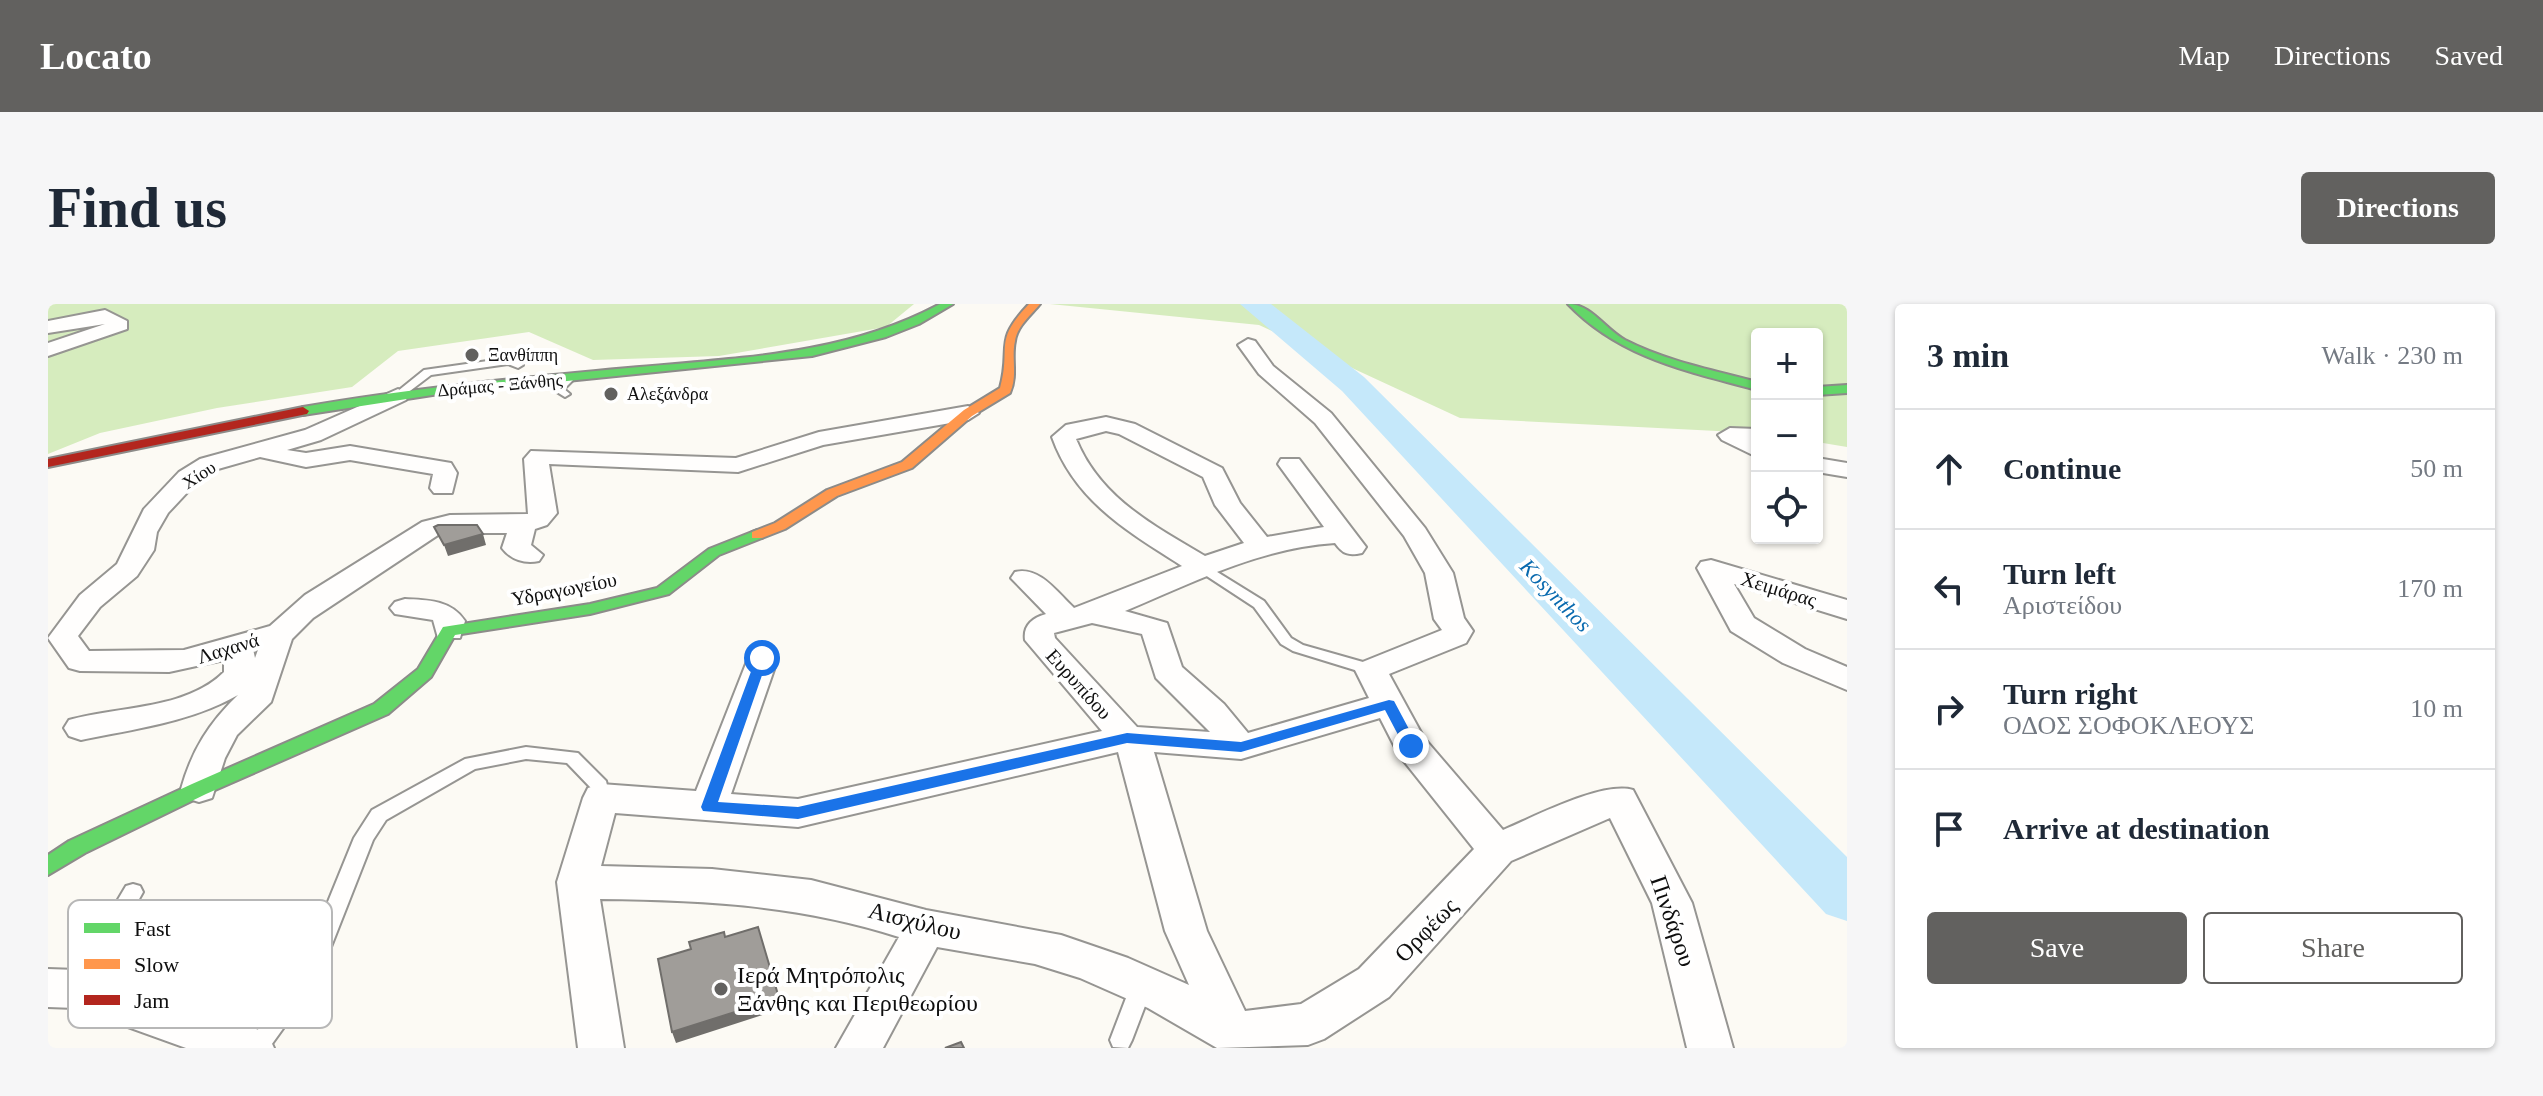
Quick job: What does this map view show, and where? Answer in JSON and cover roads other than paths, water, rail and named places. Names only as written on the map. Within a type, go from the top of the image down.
[{"type":"street","name":"Δράμας - Ξάνθης","points":[[48,463],[308,410],[398,395],[567,386],[829,348],[908,326],[948,304]]},
{"type":"street","name":"Υδραγωγείου","points":[[449,631],[590,609],[663,591],[714,552],[780,526],[832,493],[907,465],[968,413],[1006,390],[1010,362],[1006,341],[1016,323],[1035,304]]},
{"type":"street","points":[[1573,304],[1617,340],[1649,356],[1751,384]]},
{"type":"street","points":[[48,327],[105,316],[120,325],[48,350]]},
{"type":"street","points":[[1248,345],[1266,370],[1323,418],[1362,463],[1416,534],[1439,573],[1449,619],[1458,631],[1455,636],[1371,670],[1411,746],[1444,791],[1497,850]]},
{"type":"street","points":[[1823,391],[1847,389]]},
{"type":"street","name":"Χίου","points":[[62,636],[90,601],[127,570],[140,550],[144,532],[157,509],[188,477],[209,464],[313,435],[398,395]]},
{"type":"street","points":[[278,636],[335,586],[437,525],[460,522],[523,525],[541,520],[544,513],[536,459],[539,456],[738,465],[819,439],[968,413]]},
{"type":"street","points":[[1201,566],[1109,508],[1070,457],[1064,437],[1074,430],[1106,424],[1127,429],[1194,461],[1213,473],[1228,505],[1260,546]]},
{"type":"street","points":[[1751,435],[1736,432],[1730,435],[1751,447]]},
{"type":"street","points":[[1823,447],[1847,450]]},
{"type":"street","points":[[259,450],[291,460],[350,453],[442,468],[445,473],[443,488]]},
{"type":"street","name":"Ευρυπίδου","points":[[1238,1041],[1186,931],[1139,757],[1127,738],[1040,640],[1041,627],[1080,616],[1201,566],[1260,546],[1347,540],[1290,464]]},
{"type":"street","points":[[1829,481],[1847,470]]},
{"type":"street","points":[[523,525],[516,548],[529,555]]},
{"type":"street","name":"Χειμάρας","points":[[1847,610],[1711,568],[1742,624],[1794,656],[1847,679]]},
{"type":"street","points":[[1025,578],[1080,616],[1149,625],[1156,630],[1167,671],[1212,712],[1241,747]]},
{"type":"street","points":[[48,866],[77,847],[199,789],[381,709],[425,673],[449,631],[450,621],[444,614],[428,609],[405,608]]},
{"type":"street","name":"Λαχανά","points":[[62,636],[80,661],[173,661],[237,646],[264,636],[278,636],[259,694],[224,728],[207,758],[199,789]]},
{"type":"street","points":[[81,728],[195,702],[218,691],[237,678],[241,666],[237,646]]},
{"type":"street","points":[[708,807],[762,658]]},
{"type":"street","points":[[601,1048],[577,882],[601,798],[798,813],[1127,738],[1241,747],[1389,704]]},
{"type":"street","name":"Ορφέως","points":[[1238,1041],[1308,1024],[1374,983],[1497,850],[1564,819],[1620,800]]},
{"type":"street","name":"Πινδάρου","points":[[1620,800],[1672,903],[1710,1048]]},
{"type":"street","name":"Αισχύλου","points":[[577,882],[715,886],[791,894],[843,903],[926,927],[1036,946],[1143,984],[1181,1001],[1238,1041]]},
{"type":"street","points":[[859,1048],[926,927]]},
{"type":"street","points":[[190,1028],[254,1048]]},
{"type":"lane","points":[[398,395],[428,372],[509,361],[518,365]]},
{"type":"lane","points":[[1201,566],[1259,604],[1286,641],[1298,648],[1371,670]]},
{"type":"lane","points":[[332,918],[364,838],[379,815],[471,763],[526,753],[572,757],[600,786],[601,798]]},
{"type":"lane","points":[[127,900],[133,892]]},
{"type":"lane","points":[[1121,1040],[1143,984]]},
{"type":"lane","points":[[254,1048],[269,1028]]},
{"type":"waterway","name":"Kosynthos","points":[[1254,304],[1353,384],[1847,896]]},
{"type":"place","name":"Ξανθίππη","points":[[472,355]]},
{"type":"place","name":"Αλεξάνδρα","points":[[611,394]]},
{"type":"place","name":"Ιερά Μητρόπολις Ξάνθης και Περιθεωρίου","points":[[721,989]]}]
